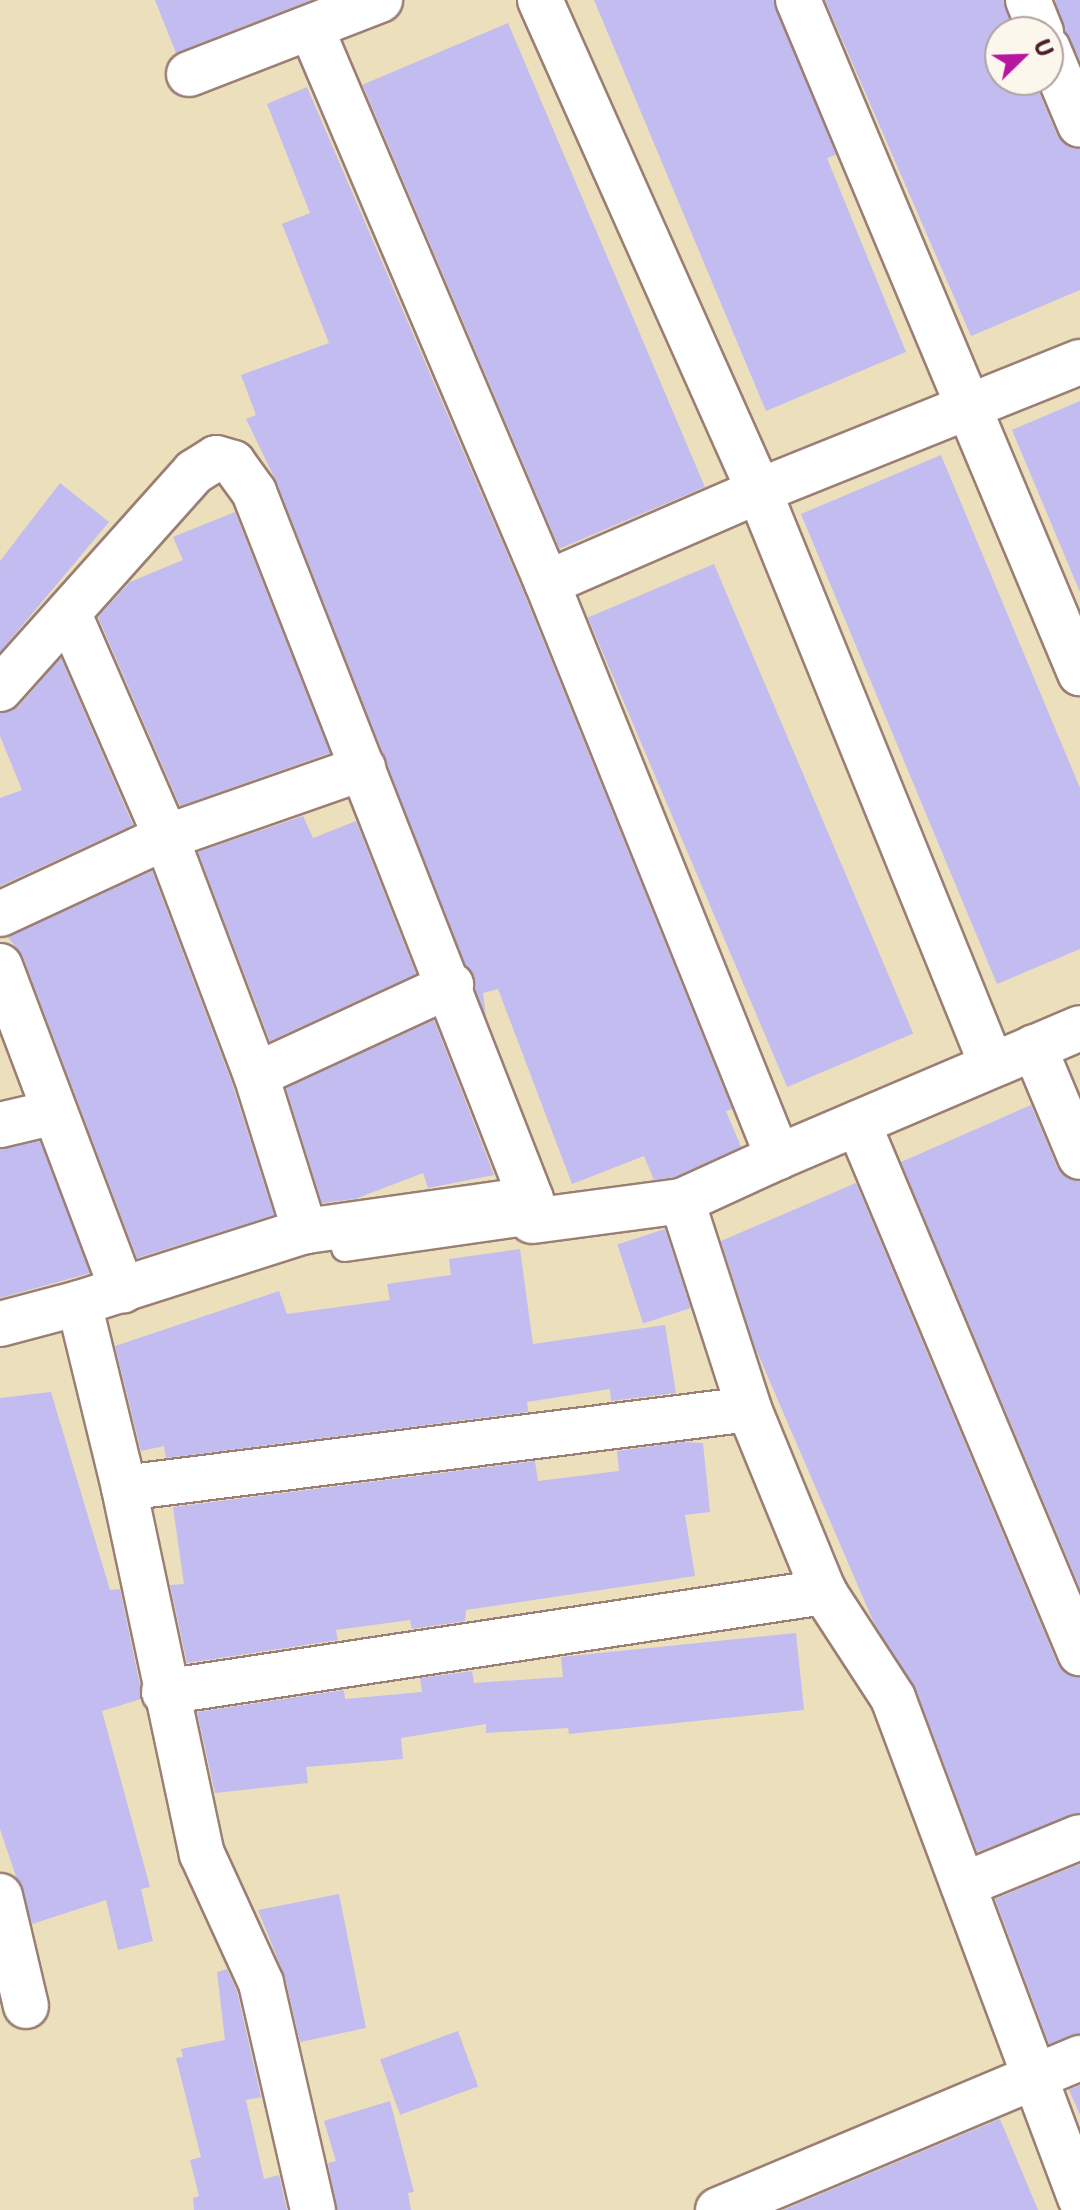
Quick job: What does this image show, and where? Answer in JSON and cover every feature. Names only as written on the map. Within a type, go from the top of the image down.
[{"type":"street","points":[[189,74],[312,30],[380,0]]},
{"type":"street","points":[[540,0],[759,491],[991,1063]]},
{"type":"street","points":[[798,0],[965,408],[1080,673]]},
{"type":"street","points":[[312,30],[547,583],[778,1157]]},
{"type":"street","points":[[1064,87],[1080,125]]},
{"type":"street","points":[[547,583],[759,491],[1080,362]]},
{"type":"street","points":[[0,689],[194,472],[216,458],[233,463],[254,492],[451,985],[532,1210]]},
{"type":"street","points":[[69,614],[166,837],[256,1075],[305,1231]]},
{"type":"street","points":[[0,914],[166,837],[363,768]]},
{"type":"street","points":[[0,966],[51,1113],[123,1291]]},
{"type":"street","points":[[256,1075],[451,985]]},
{"type":"street","points":[[0,1324],[123,1291],[305,1231],[532,1210],[682,1201],[991,1063],[1080,1028]]},
{"type":"street","points":[[1034,1047],[1080,1157]]},
{"type":"street","points":[[0,1125],[51,1113]]},
{"type":"street","points":[[858,1123],[1080,1653]]},
{"type":"street","points":[[682,1201],[749,1409],[824,1592],[893,1698],[1080,2198]]},
{"type":"street","points":[[79,1303],[124,1488],[164,1692],[202,1854],[261,1983],[313,2210]]},
{"type":"street","points":[[124,1488],[749,1409]]},
{"type":"street","points":[[164,1692],[824,1592]]},
{"type":"street","points":[[963,1885],[1080,1837]]},
{"type":"street","points":[[0,1896],[26,2006]]},
{"type":"street","points":[[718,2210],[1080,2058]]},
{"type":"lane","points":[[345,1248],[532,1210]]},
{"type":"building","points":[[155,0],[311,0],[176,53]]},
{"type":"building","points":[[594,0],[774,0],[836,155],[827,158],[906,352],[766,411]]},
{"type":"building","points":[[825,0],[1004,0],[1009,16],[984,16],[984,96],[1041,96],[1057,135],[1066,145],[1080,149],[1080,290],[971,336]]},
{"type":"building","points":[[1055,0],[1080,0],[1080,61],[1065,32],[1064,16],[1060,16]]},
{"type":"building","points":[[508,23],[705,487],[559,549],[363,85]]},
{"type":"building","points":[[307,87],[524,593],[732,1109],[726,1111],[741,1147],[675,1177],[654,1180],[644,1156],[572,1184],[498,989],[483,993],[486,1017],[277,483],[246,419],[256,415],[241,375],[329,343],[282,224],[310,213],[267,104]]},
{"type":"building","points":[[1080,401],[1080,592],[1012,430]]},
{"type":"building","points":[[941,455],[1080,788],[1080,949],[997,984],[801,514]]},
{"type":"building","points":[[60,483],[109,522],[0,652],[0,561]]},
{"type":"building","points":[[235,512],[330,753],[180,806],[98,617],[130,582],[183,560],[173,537]]},
{"type":"building","points":[[714,564],[913,1033],[787,1087],[588,618]]},
{"type":"building","points":[[61,658],[133,825],[0,886],[0,798],[22,790],[0,736],[0,713],[19,706]]},
{"type":"building","points":[[303,816],[313,838],[356,821],[416,974],[270,1041],[198,852]]},
{"type":"building","points":[[152,871],[232,1083],[274,1215],[137,1258],[23,957],[8,937]]},
{"type":"building","points":[[434,1020],[494,1175],[428,1188],[423,1173],[355,1199],[322,1203],[286,1088]]},
{"type":"building","points":[[1031,1105],[1057,1167],[1066,1177],[1080,1181],[1080,1588],[901,1162]]},
{"type":"building","points":[[40,1141],[90,1273],[0,1298],[0,1149]]},
{"type":"building","points":[[856,1183],[1057,1663],[1066,1673],[1080,1677],[1080,1813],[977,1852],[916,1689],[874,1623],[755,1347],[721,1241]]},
{"type":"building","points":[[665,1229],[691,1308],[643,1323],[617,1244]]},
{"type":"building","points":[[520,1249],[533,1344],[665,1325],[676,1393],[611,1401],[610,1389],[527,1402],[528,1412],[166,1458],[164,1446],[141,1451],[115,1346],[279,1291],[287,1314],[390,1300],[387,1284],[451,1275],[449,1259]]},
{"type":"building","points":[[51,1392],[110,1590],[120,1589],[140,1685],[141,1699],[102,1711],[150,1887],[141,1889],[153,1941],[118,1950],[106,1900],[32,1924],[0,1829],[0,1398]]},
{"type":"building","points":[[683,1442],[703,1443],[710,1512],[685,1515],[695,1576],[466,1610],[465,1621],[412,1629],[410,1620],[336,1630],[338,1640],[187,1663],[170,1585],[184,1584],[173,1507],[535,1461],[538,1481],[619,1471],[617,1451]]},
{"type":"building","points":[[796,1633],[804,1710],[569,1734],[568,1728],[486,1733],[486,1724],[401,1738],[403,1759],[306,1767],[308,1783],[215,1793],[197,1712],[344,1690],[345,1699],[422,1692],[420,1678],[472,1671],[474,1683],[563,1677],[561,1657]]},
{"type":"building","points":[[1080,1864],[1080,2034],[1049,2044],[995,1899]]},
{"type":"building","points":[[339,1894],[366,2028],[300,2042],[285,1977],[258,1910]]},
{"type":"building","points":[[227,1969],[237,1991],[261,2097],[246,2100],[264,2179],[279,2175],[287,2210],[194,2210],[193,2198],[199,2196],[190,2160],[201,2157],[176,2058],[183,2057],[181,2049],[225,2040],[217,1972]]},
{"type":"building","points":[[458,2031],[478,2086],[400,2115],[380,2059]]},
{"type":"building","points":[[1080,2085],[1080,2115],[1069,2090]]},
{"type":"building","points":[[390,2101],[414,2192],[408,2193],[411,2210],[337,2210],[328,2163],[336,2161],[324,2121]]},
{"type":"building","points":[[1000,2119],[1038,2210],[783,2210]]}]
